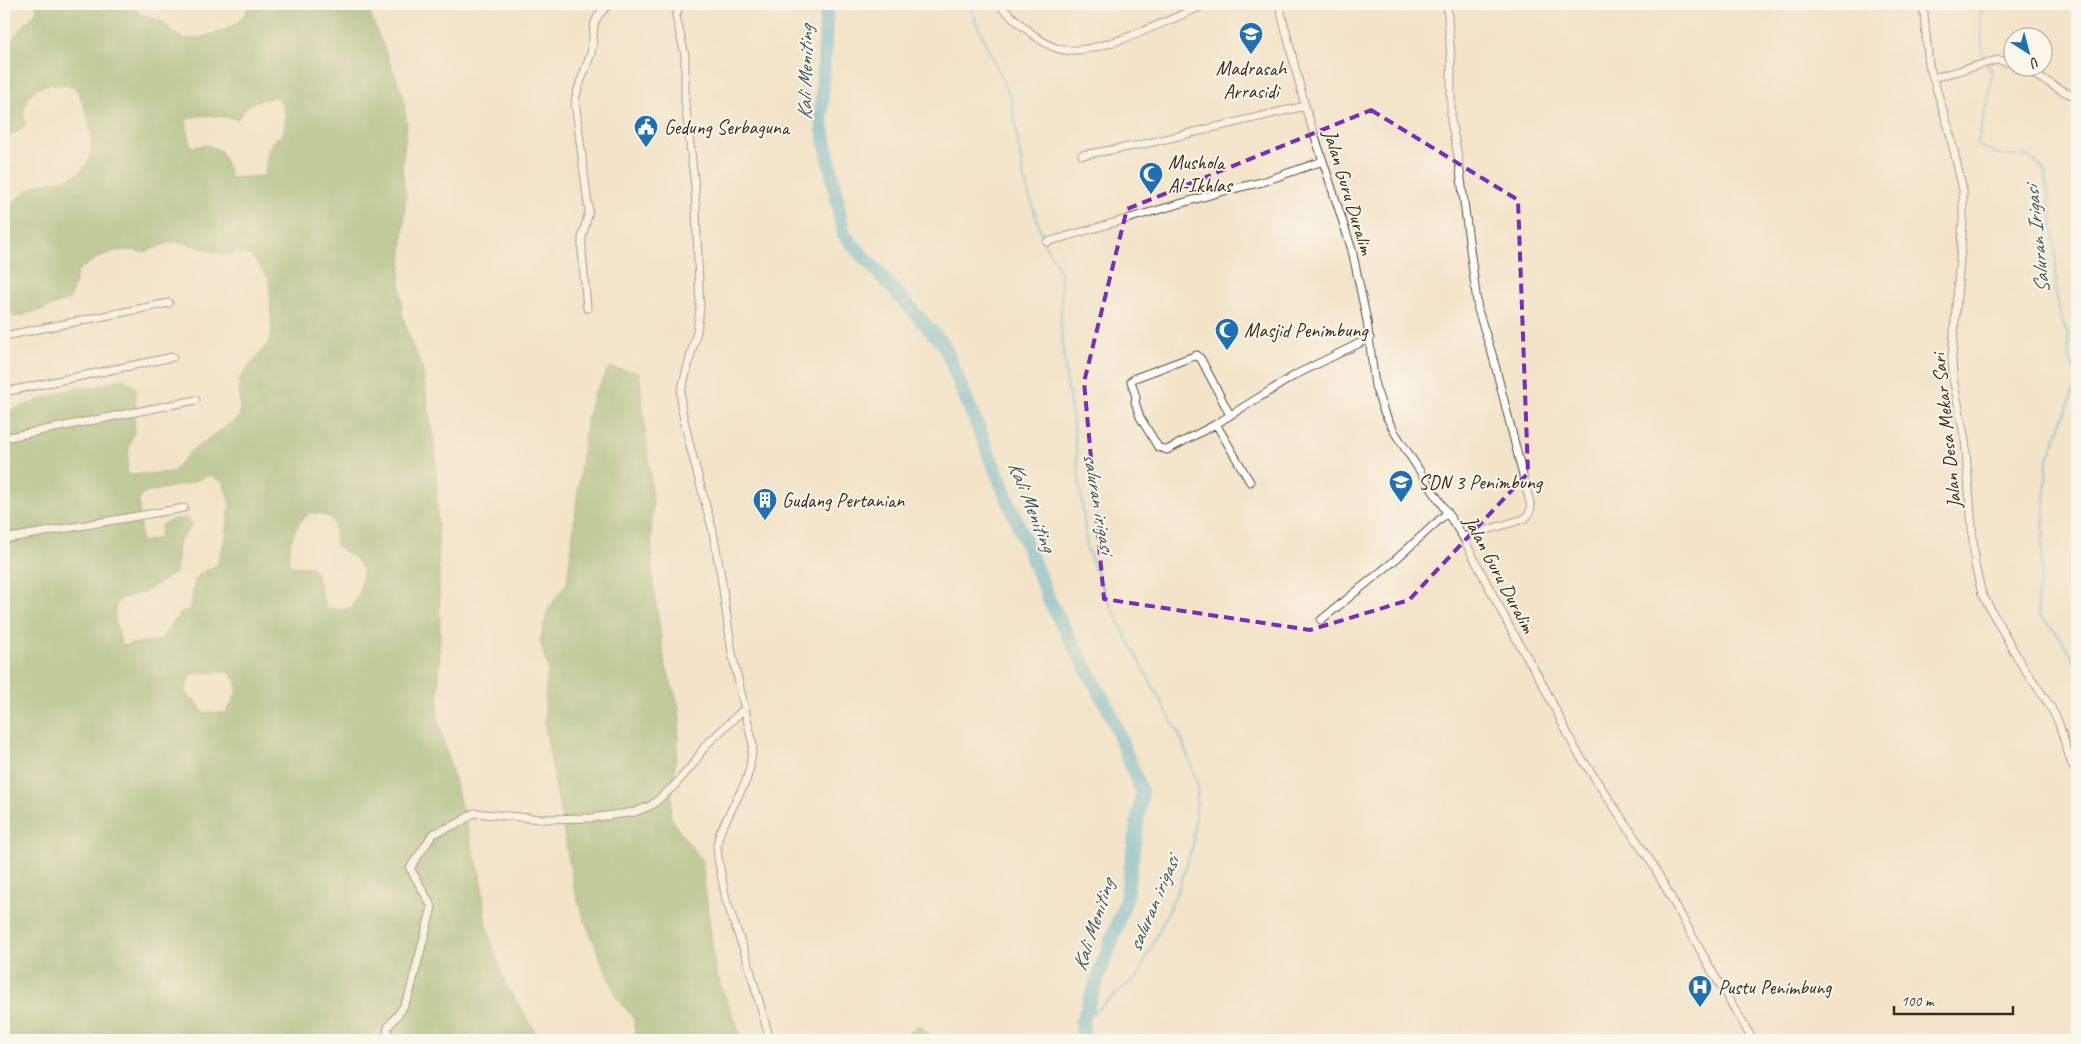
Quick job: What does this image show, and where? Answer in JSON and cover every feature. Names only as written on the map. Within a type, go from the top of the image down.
[{"type":"street","points":[[587,308],[582,237],[589,212],[575,101],[578,84],[591,55],[594,23],[602,11],[610,4]]},
{"type":"street","points":[[680,4],[676,16],[686,61],[685,101],[695,187],[700,308],[697,331],[681,392],[681,406],[713,532],[722,576],[729,638],[752,745],[750,767],[743,787],[720,832],[717,845],[718,858],[726,900],[747,959],[770,1040]]},
{"type":"street","points":[[999,4],[1046,43],[1063,50],[1075,51],[1147,30],[1207,4]]},
{"type":"street","name":"Jalan Guru Duralim","points":[[1278,4],[1305,106],[1352,250],[1370,338],[1375,386],[1384,412],[1463,537],[1576,750],[1654,865],[1713,973],[1753,1040]]},
{"type":"street","points":[[1447,4],[1451,58],[1451,122],[1458,156],[1478,310],[1493,357],[1531,507],[1529,514],[1524,519],[1463,537]]},
{"type":"street","name":"Jalan Desa Mekar Sari","points":[[1923,4],[1926,51],[1950,135],[1963,190],[1962,230],[1952,358],[1953,378],[1965,440],[1978,584],[1985,602],[2020,662],[2058,721],[2071,762],[2077,774]]},
{"type":"street","points":[[1933,78],[1997,60],[2004,61]]},
{"type":"street","points":[[2040,78],[2077,97]]},
{"type":"street","points":[[1082,156],[1140,145],[1305,106]]},
{"type":"street","points":[[1047,242],[1224,191],[1262,182],[1323,161]]},
{"type":"street","points":[[4,336],[169,303]]},
{"type":"street","points":[[1230,415],[1201,359],[1196,355],[1143,374],[1131,381],[1136,398],[1136,410],[1160,449],[1168,450],[1216,424],[1312,365],[1370,338]]},
{"type":"street","points":[[4,392],[173,357]]},
{"type":"street","points":[[4,438],[196,400]]},
{"type":"street","points":[[1216,424],[1250,482]]},
{"type":"street","points":[[4,539],[184,508]]},
{"type":"street","points":[[1320,620],[1394,561],[1448,512]]},
{"type":"street","points":[[386,1040],[388,1027],[409,995],[432,907],[410,868],[433,834],[478,812],[541,819],[591,818],[636,812],[652,805],[674,786],[694,763],[705,746],[745,708]]},
{"type":"highlighted area","points":[[1371,110],[1518,200],[1528,473],[1409,600],[1310,630],[1104,599],[1084,382],[1127,209]]},
{"type":"green space","points":[[37,4],[132,4],[141,14],[161,21],[182,38],[188,39],[203,37],[229,28],[242,18],[250,4],[364,4],[368,9],[403,95],[407,124],[402,169],[406,197],[400,282],[402,313],[410,340],[422,367],[436,457],[440,628],[438,720],[482,882],[484,913],[504,981],[535,1031],[545,1040],[4,1040],[4,413],[65,391],[80,387],[95,387],[124,379],[136,388],[134,432],[129,446],[127,475],[172,472],[192,450],[240,417],[239,379],[268,344],[272,330],[269,279],[251,256],[238,252],[224,255],[186,243],[172,242],[144,252],[115,251],[101,256],[78,270],[70,299],[42,310],[15,317],[4,311],[4,211],[36,186],[71,177],[82,169],[88,160],[91,149],[90,124],[82,100],[77,89],[65,85],[54,84],[36,89],[26,103],[24,114],[25,126],[12,135],[4,137],[4,45],[7,45],[36,12]],"holes":[[[274,97],[282,104],[285,114],[283,136],[273,141],[270,146],[264,176],[231,178],[221,151],[208,145],[191,147],[186,120],[198,116],[238,119],[249,105]],[[210,475],[223,482],[230,505],[226,536],[217,565],[199,575],[196,579],[188,610],[180,613],[160,640],[122,645],[115,616],[116,604],[119,599],[143,593],[176,572],[178,542],[193,524],[188,519],[174,519],[161,525],[161,533],[157,539],[141,542],[139,502],[141,494],[189,483]],[[310,513],[325,515],[330,518],[334,525],[336,546],[355,558],[363,570],[360,593],[352,607],[342,610],[328,608],[312,567],[290,566],[289,552],[292,536]],[[227,672],[233,676],[237,686],[235,697],[225,713],[203,712],[195,700],[188,697],[186,690],[189,676],[196,673]]]},
{"type":"green space","points":[[609,368],[639,372],[653,504],[651,535],[653,582],[665,664],[679,706],[680,720],[670,814],[677,827],[702,861],[715,968],[741,1040],[635,1040],[634,1019],[617,998],[584,919],[574,889],[545,727],[548,669],[540,641],[548,609],[567,583],[586,423],[594,394]]},
{"type":"green space","points":[[919,1024],[934,1040],[912,1040],[908,1033]]},
{"type":"waterway","name":"Kali Meniting","points":[[827,4],[821,120],[844,235],[944,345],[1050,602],[1109,710],[1142,793],[1125,903],[1082,1022],[1084,1040]]},
{"type":"waterway","name":"saluran irigasi","points":[[970,4],[1012,101],[1023,175],[1044,242],[1061,274],[1061,330],[1087,548],[1105,594],[1181,738],[1198,786],[1193,844],[1179,888],[1138,976],[1082,1022]]},
{"type":"waterway","name":"Saluran Irigasi","points":[[1981,4],[1982,52],[1992,72],[1989,98],[1977,145],[2001,155],[2028,156],[2044,169],[2052,218],[2056,262],[2056,291],[2061,318],[2068,334],[2069,359],[2077,373]]},
{"type":"waterway","name":"Saluran Irigasi","points":[[2077,381],[2047,462],[2041,575],[2037,598],[2039,615],[2060,637],[2077,664]]},
{"type":"place","name":"Madrasah Arrasidi","points":[[1251,55]]},
{"type":"place","name":"Gedung Serbaguna","points":[[646,148]]},
{"type":"place","name":"Mushola Al-Ikhlas","points":[[1151,195]]},
{"type":"place","name":"Masjid Penimbung","points":[[1227,351]]},
{"type":"place","name":"SDN 3 Penimbung","points":[[1401,503]]},
{"type":"place","name":"Gudang Pertanian","points":[[765,521]]},
{"type":"place","name":"Pustu Penimbung","points":[[1700,1008]]}]
